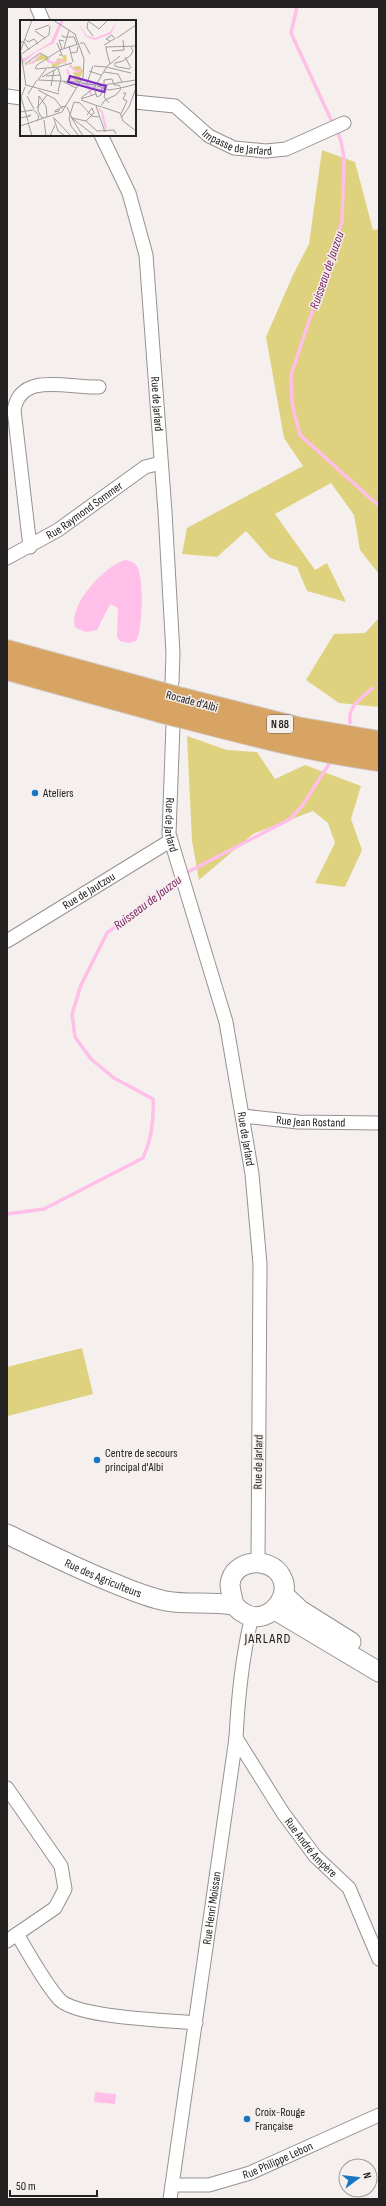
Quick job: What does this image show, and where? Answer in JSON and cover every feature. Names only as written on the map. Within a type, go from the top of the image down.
[{"type":"highway","name":"Rocade d'Albi","points":[[7,651],[172,704],[346,756],[379,760]]},
{"type":"highway","name":"Rocade d'Albi","points":[[7,669],[172,704],[379,742]]},
{"type":"highway","points":[[346,756],[379,763]]},
{"type":"street","points":[[37,7],[43,20]]},
{"type":"street","points":[[7,96],[20,98]]},
{"type":"street","name":"Impasse de Jarlard","points":[[136,102],[175,106],[209,136],[234,148],[266,151],[286,149],[344,123]]},
{"type":"street","name":"Rue de Jarlard","points":[[101,136],[129,193],[146,255],[165,512],[173,653],[169,834],[226,1022],[243,1116],[257,1218],[260,1264],[258,1562]]},
{"type":"street","points":[[30,547],[14,410],[16,400],[21,392],[28,387],[62,384],[87,388],[99,388]]},
{"type":"street","name":"Rue Raymond Sommer","points":[[7,558],[30,547],[58,530],[145,467],[161,463]]},
{"type":"street","name":"Rue de Jautzou","points":[[7,941],[165,844],[174,849]]},
{"type":"street","name":"Rue Jean Rostand","points":[[243,1116],[298,1122],[379,1123]]},
{"type":"street","name":"Rue des Agriculteurs","points":[[7,1534],[57,1559],[144,1596],[168,1601],[205,1602],[234,1605],[242,1613],[252,1616]]},
{"type":"street","points":[[205,1602],[217,1596],[230,1585],[236,1572],[246,1564],[258,1562],[271,1566],[281,1576],[284,1586],[279,1603],[260,1617],[252,1616]]},
{"type":"street","points":[[230,1585],[234,1605]]},
{"type":"street","points":[[279,1603],[300,1610],[379,1657]]},
{"type":"street","points":[[279,1603],[379,1672]]},
{"type":"street","name":"Rue Henri Moissan","points":[[170,2199],[236,1738],[238,1694],[244,1651],[252,1616]]},
{"type":"street","name":"Rue André Ampère","points":[[236,1738],[283,1813],[315,1856],[348,1888],[379,1959]]},
{"type":"street","points":[[7,1788],[61,1866],[65,1889],[55,1908],[12,1938],[59,1999],[71,2007],[94,2013],[196,2024]]},
{"type":"street","name":"Rue Philippe Lebon","points":[[172,2185],[209,2185],[250,2172],[379,2115]]},
{"type":"shaded area","points":[[322,150],[355,162],[373,230],[379,229],[379,574],[360,550],[354,515],[331,483],[275,514],[315,570],[327,563],[346,602],[307,591],[297,567],[270,558],[246,531],[217,557],[182,554],[187,528],[303,466],[284,438],[266,337],[293,275],[309,244]]},
{"type":"shaded area","points":[[126,560],[137,566],[141,581],[142,604],[140,626],[136,641],[129,643],[120,641],[117,637],[118,608],[110,604],[97,630],[86,632],[76,628],[74,619],[82,598],[108,569]]},
{"type":"shaded area","points":[[379,618],[379,707],[339,703],[306,680],[334,634],[365,633]]},
{"type":"shaded area","points":[[187,736],[227,750],[257,752],[275,779],[305,765],[361,786],[351,819],[362,850],[345,887],[315,883],[335,843],[328,823],[313,811],[253,834],[199,880],[192,841]]},
{"type":"shaded area","points":[[82,1348],[93,1394],[8,1416],[7,1367]]},
{"type":"shaded area","points":[[95,2092],[116,2094],[115,2104],[94,2102]]},
{"type":"waterway","name":"Ruisseau de Jauzou","points":[[297,7],[291,33],[333,124]]},
{"type":"waterway","name":"Ruisseau de Jauzou","points":[[336,129],[341,141],[344,158],[342,222],[291,375],[292,403],[300,435],[379,506]]},
{"type":"waterway","name":"Ruisseau de Jauzou","points":[[350,723],[353,707],[373,688]]},
{"type":"waterway","name":"Ruisseau de Jauzou","points":[[184,874],[290,819],[302,806],[329,764]]},
{"type":"waterway","name":"Ruisseau de Jauzou","points":[[7,1214],[44,1209],[143,1158],[152,1129],[153,1099],[114,1078],[91,1059],[75,1037],[72,1014],[81,985],[107,933],[179,877]]},
{"type":"place","name":"Ateliers","points":[[35,793]]},
{"type":"place","name":"Centre de secours principal d'Albi","points":[[97,1460]]},
{"type":"place","name":"Croix-Rouge Française","points":[[247,2119]]},
{"type":"district","name":"JARLARD","points":[[268,1638]]}]
